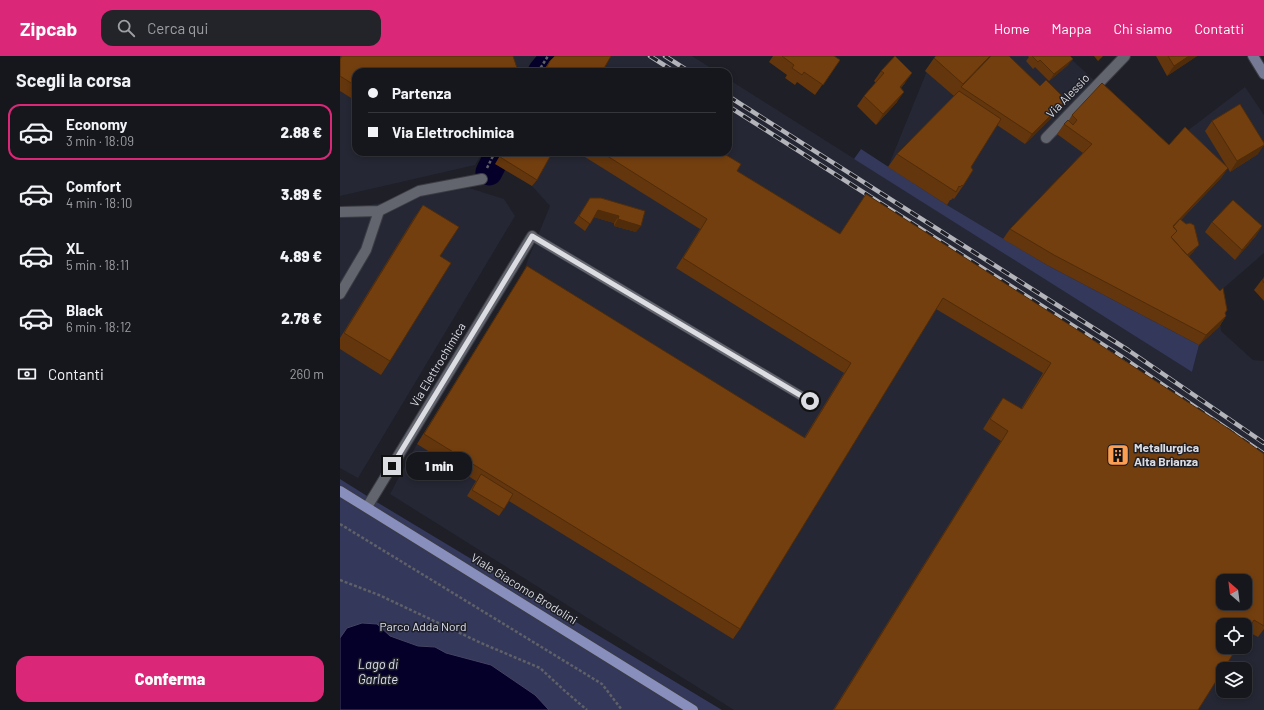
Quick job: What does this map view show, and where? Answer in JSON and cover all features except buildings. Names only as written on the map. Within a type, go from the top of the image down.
[{"type":"main road","points":[[1253,56],[1264,74]]},
{"type":"main road","name":"Viale Giacomo Brodolini","points":[[340,491],[693,710]]},
{"type":"street","name":"Via Alessio","points":[[1046,138],[1125,56]]},
{"type":"street","points":[[340,212],[379,210],[419,191],[482,180]]},
{"type":"street","points":[[340,294],[366,250],[379,210]]},
{"type":"street","name":"Via Elettrochimica","points":[[367,507],[532,236]]},
{"type":"lane","points":[[532,236],[810,401]]},
{"type":"path","points":[[540,68],[548,56]]},
{"type":"path","points":[[482,180],[493,156]]},
{"type":"path","points":[[340,524],[602,684],[622,710]]},
{"type":"path","points":[[340,580],[378,595],[481,643],[540,668],[587,710]]},
{"type":"shaded area","points":[[340,56],[542,56],[532,68],[352,68],[352,156],[481,156],[475,165],[340,196]]},
{"type":"shaded area","points":[[558,56],[692,56],[711,68],[547,68]]},
{"type":"shaded area","points":[[945,56],[1068,56],[1166,147],[1245,87],[1264,115],[1264,253],[1218,293],[1221,331],[1253,360],[1264,361],[1264,710],[734,710],[390,494],[417,444],[521,277],[550,206],[532,186],[495,164],[500,156],[732,156],[732,82],[1192,372],[1199,345],[1047,265],[947,205],[888,167],[927,71]]},
{"type":"shaded area","points":[[469,188],[504,199],[515,216],[358,478],[340,468],[340,210]]},
{"type":"green space","points":[[861,149],[947,205],[1047,265],[1199,345],[1192,372],[854,159]]},
{"type":"green space","name":"Parco Adda Nord","points":[[340,479],[375,501],[722,710],[340,710]]},
{"type":"water","name":"Lago di Garlate","points":[[362,623],[377,624],[390,636],[418,646],[435,647],[446,653],[491,665],[535,695],[549,710],[340,710],[340,638],[347,628]]},
{"type":"waterway","points":[[544,68],[554,56]]},
{"type":"waterway","points":[[489,172],[497,156]]},
{"type":"railway","points":[[650,56],[669,68]]},
{"type":"railway","points":[[665,56],[684,68]]},
{"type":"railway","points":[[732,99],[1128,350],[1264,443]]},
{"type":"railway","points":[[732,109],[1122,357],[1264,454]]},
{"type":"place","name":"Metallurgica Alta Brianza","points":[[1118,455]]},
{"type":"route","points":[[392,466],[532,236],[810,401]]}]
